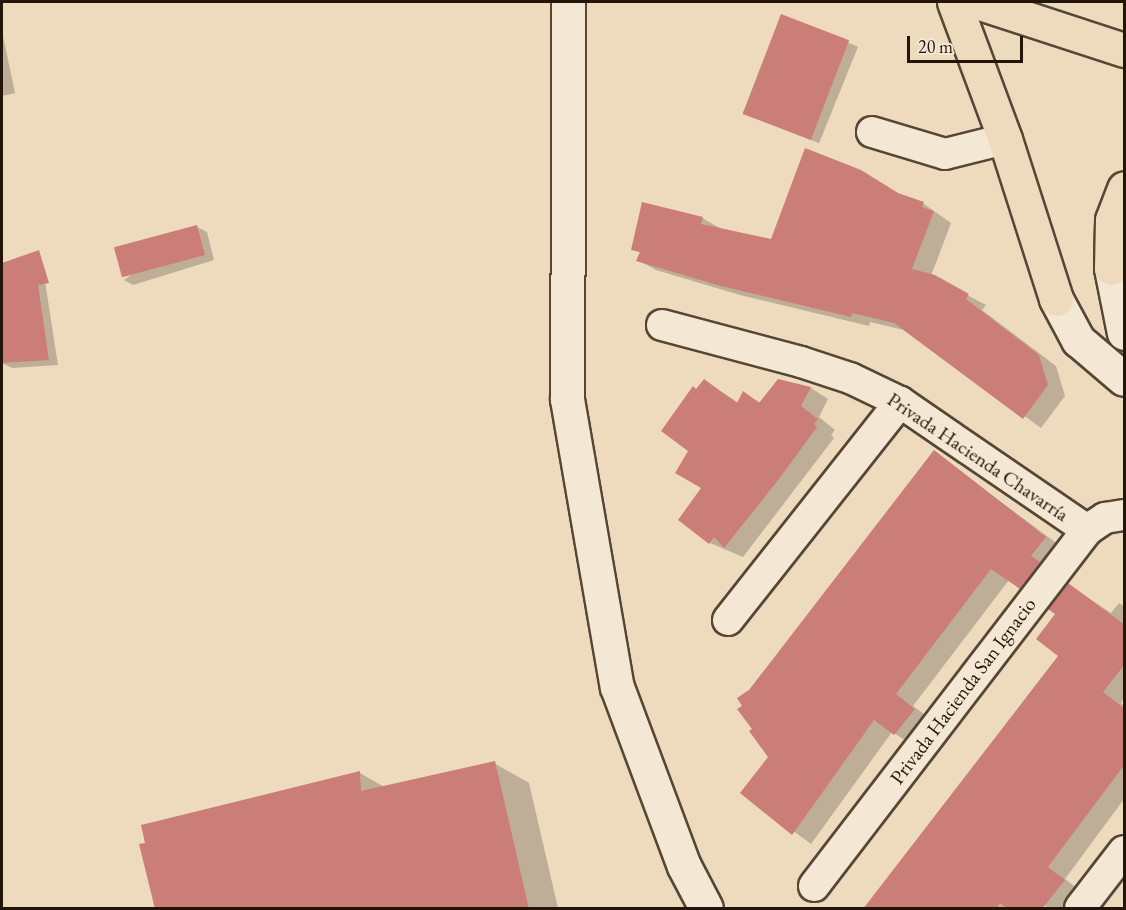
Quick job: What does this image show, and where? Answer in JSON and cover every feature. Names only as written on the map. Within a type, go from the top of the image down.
[{"type":"main road","points":[[954,2],[1005,139],[1056,299]]},
{"type":"main road","points":[[977,2],[1125,50]]},
{"type":"main road","points":[[1111,268],[1112,220],[1125,188]]},
{"type":"street","points":[[568,2],[567,399],[617,687],[684,866],[706,909]]},
{"type":"street","points":[[872,132],[945,153],[1005,139]]},
{"type":"street","points":[[1111,268],[1125,333]]},
{"type":"street","points":[[1056,299],[1078,340],[1125,379]]},
{"type":"street","name":"Privada Hacienda Chavarría","points":[[662,325],[801,362],[850,378],[900,402],[1087,530]]},
{"type":"street","points":[[728,620],[900,402]]},
{"type":"street","name":"Privada Hacienda San Ignacio","points":[[814,886],[1087,530],[1105,518],[1125,515]]},
{"type":"street","points":[[1080,909],[1125,851]]},
{"type":"building","points":[[781,14],[849,40],[811,140],[743,114]]},
{"type":"building","points":[[805,148],[861,170],[898,193],[924,202],[922,207],[934,211],[912,269],[935,275],[969,294],[966,299],[1039,355],[1048,385],[1023,419],[894,323],[852,313],[851,317],[721,286],[636,261],[640,252],[631,250],[642,202],[703,217],[701,224],[771,239]]},
{"type":"building","points":[[197,225],[205,255],[122,277],[114,247]]},
{"type":"building","points":[[39,250],[49,283],[38,285],[49,360],[2,363],[2,263]]},
{"type":"building","points":[[704,379],[737,403],[743,391],[759,403],[778,379],[811,387],[801,406],[818,419],[814,424],[817,427],[724,548],[714,537],[709,544],[678,520],[701,488],[675,473],[688,451],[661,431],[693,386],[696,389]]},
{"type":"building","points":[[934,450],[1046,537],[1031,556],[1040,562],[1020,589],[991,569],[896,694],[915,709],[894,735],[874,720],[792,835],[740,793],[768,757],[749,731],[752,729],[737,709],[742,706],[737,698],[749,690]]},
{"type":"building","points":[[1068,583],[1125,625],[1125,664],[1103,692],[1125,709],[1125,764],[1048,867],[1065,880],[1042,909],[1008,909],[1000,903],[996,909],[863,909],[1058,656],[1036,639],[1055,614],[1048,609]]},
{"type":"building","points":[[495,761],[529,909],[155,909],[139,844],[145,843],[141,825],[360,771],[361,791]]}]
